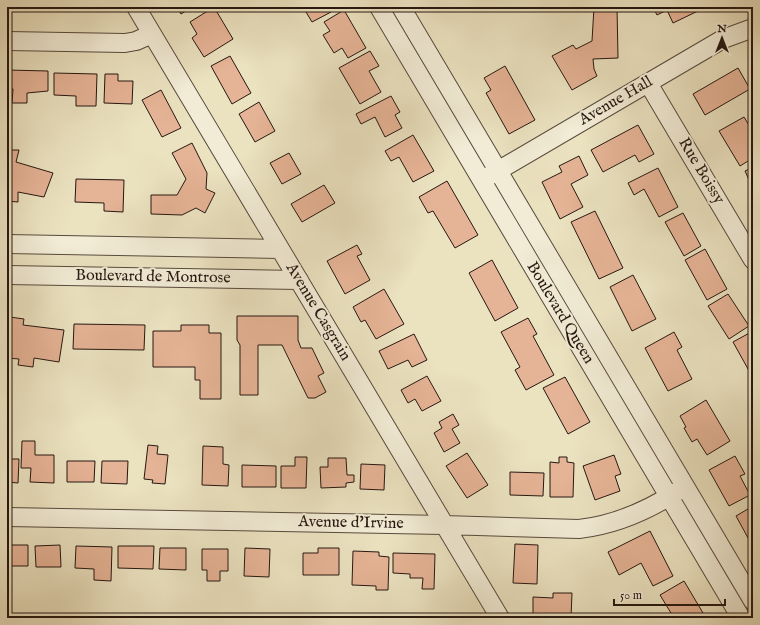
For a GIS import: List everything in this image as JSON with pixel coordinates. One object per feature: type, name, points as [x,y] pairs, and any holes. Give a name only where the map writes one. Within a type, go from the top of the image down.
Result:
[{"type":"street","name":"Avenue Casgrain","points":[[136,7],[500,618]]},
{"type":"street","name":"Boulevard Queen","points":[[379,7],[741,618]]},
{"type":"street","name":"Boulevard Queen","points":[[401,7],[499,170],[753,601]]},
{"type":"street","name":"Avenue Hall","points":[[481,180],[723,39],[753,28]]},
{"type":"street","points":[[7,40],[125,43],[136,41],[152,34]]},
{"type":"street","name":"Rue Boissy","points":[[648,83],[753,260]]},
{"type":"street","name":"Boulevard de Montrose","points":[[7,244],[280,249]]},
{"type":"street","points":[[58,276],[59,245]]},
{"type":"street","name":"Boulevard de Montrose","points":[[7,275],[299,280]]},
{"type":"street","name":"Avenue d'Irvine","points":[[7,518],[444,525],[578,529],[600,526],[625,519],[669,497],[685,486]]},
{"type":"building","points":[[55,7],[91,7],[91,8]]},
{"type":"building","points":[[177,7],[192,7],[181,14]]},
{"type":"building","points":[[214,7],[233,39],[204,57],[192,38],[197,34],[190,22]]},
{"type":"building","points":[[303,7],[329,7],[331,12],[312,22]]},
{"type":"building","points":[[594,7],[617,7],[618,58],[593,59],[594,69],[597,76],[572,90],[552,56],[573,45],[576,49],[592,41]]},
{"type":"building","points":[[653,7],[698,7],[700,10],[673,23],[667,10],[657,15]]},
{"type":"building","points":[[344,10],[366,48],[348,58],[342,48],[334,53],[323,35],[330,31],[324,22]]},
{"type":"building","points":[[370,51],[379,66],[369,71],[381,92],[360,104],[339,68]]},
{"type":"building","points":[[230,56],[251,93],[232,104],[211,66]]},
{"type":"building","points":[[505,66],[535,120],[509,134],[486,93],[491,90],[484,78]]},
{"type":"building","points":[[738,68],[750,89],[705,115],[693,94]]},
{"type":"building","points":[[7,70],[48,71],[48,91],[27,93],[27,103],[12,103],[13,89],[7,89]]},
{"type":"building","points":[[54,73],[97,74],[96,106],[76,106],[76,96],[54,95]]},
{"type":"building","points":[[105,74],[118,74],[118,81],[133,81],[132,104],[104,103]]},
{"type":"building","points":[[161,90],[181,128],[162,137],[142,100]]},
{"type":"building","points":[[391,96],[400,112],[395,115],[402,128],[385,137],[375,117],[361,124],[356,114]]},
{"type":"building","points":[[259,102],[275,131],[255,142],[239,114]]},
{"type":"building","points":[[744,117],[753,132],[753,158],[740,166],[719,131]]},
{"type":"building","points":[[638,125],[654,154],[639,162],[635,155],[603,172],[591,150]]},
{"type":"building","points":[[413,135],[434,171],[413,182],[399,157],[391,161],[385,151]]},
{"type":"building","points":[[192,143],[207,173],[206,189],[215,193],[205,213],[196,208],[182,215],[151,214],[151,195],[177,195],[186,179],[172,153]]},
{"type":"building","points":[[7,150],[19,150],[16,162],[53,173],[44,197],[18,192],[18,202],[7,201]]},
{"type":"building","points":[[289,153],[301,174],[282,184],[270,163]]},
{"type":"building","points":[[579,156],[588,175],[571,184],[583,207],[560,219],[542,182],[562,172],[559,166]]},
{"type":"building","points":[[753,167],[753,189],[745,171]]},
{"type":"building","points":[[658,168],[678,207],[659,217],[644,189],[634,195],[628,183]]},
{"type":"building","points":[[76,179],[124,180],[123,212],[104,211],[104,203],[75,202]]},
{"type":"building","points":[[447,181],[478,235],[455,248],[433,211],[428,213],[419,197]]},
{"type":"building","points":[[324,185],[335,203],[302,222],[291,204]]},
{"type":"building","points":[[595,211],[623,268],[599,279],[571,222]]},
{"type":"building","points":[[683,213],[701,246],[684,256],[665,222]]},
{"type":"building","points":[[357,245],[362,254],[357,256],[370,280],[345,294],[327,261]]},
{"type":"building","points":[[705,249],[727,289],[707,300],[685,260]]},
{"type":"building","points":[[492,260],[518,308],[495,321],[469,273]]},
{"type":"building","points":[[633,275],[656,319],[632,331],[610,287]]},
{"type":"building","points":[[384,289],[404,324],[376,339],[365,320],[361,322],[353,307]]},
{"type":"building","points":[[728,294],[749,326],[729,339],[708,306]]},
{"type":"building","points":[[237,316],[298,316],[298,340],[301,348],[312,348],[324,373],[318,376],[326,392],[315,398],[308,398],[282,345],[258,345],[258,395],[240,395],[240,345],[237,340]]},
{"type":"building","points":[[10,317],[24,319],[23,325],[64,330],[59,362],[34,358],[33,367],[18,365],[19,359],[7,358],[7,337]]},
{"type":"building","points":[[528,318],[537,334],[533,336],[554,375],[526,390],[515,370],[520,367],[501,332]]},
{"type":"building","points":[[74,324],[145,325],[144,350],[73,349]]},
{"type":"building","points":[[181,325],[209,325],[209,333],[221,333],[221,399],[200,399],[200,380],[195,380],[195,367],[153,367],[153,331],[181,331]]},
{"type":"building","points":[[753,331],[753,378],[733,342]]},
{"type":"building","points":[[674,332],[682,347],[677,350],[692,379],[668,391],[645,348]]},
{"type":"building","points":[[414,334],[427,360],[412,367],[408,360],[388,369],[379,351]]},
{"type":"building","points":[[427,376],[441,401],[422,411],[415,399],[408,403],[401,390]]},
{"type":"building","points":[[565,377],[590,422],[568,434],[543,388]]},
{"type":"building","points":[[706,400],[730,441],[707,455],[697,439],[692,442],[684,428],[686,427],[680,416]]},
{"type":"building","points":[[453,414],[459,425],[452,429],[460,443],[444,452],[434,433],[442,428],[439,422]]},
{"type":"building","points":[[22,441],[35,441],[35,455],[54,455],[54,483],[30,482],[31,468],[21,468]]},
{"type":"building","points":[[148,445],[158,446],[157,454],[168,455],[165,484],[152,483],[153,480],[144,479]]},
{"type":"building","points":[[203,446],[223,447],[223,464],[229,465],[228,486],[202,485]]},
{"type":"building","points":[[467,453],[488,485],[467,498],[446,466]]},
{"type":"building","points":[[614,455],[621,474],[615,476],[620,491],[595,500],[583,466]]},
{"type":"building","points":[[735,456],[745,474],[740,476],[750,495],[729,506],[709,470]]},
{"type":"building","points":[[295,457],[307,457],[306,488],[281,488],[281,466],[295,466]]},
{"type":"building","points":[[559,457],[567,457],[567,462],[574,463],[573,497],[550,497],[550,462],[559,463]]},
{"type":"building","points":[[328,458],[346,458],[347,475],[354,475],[354,482],[346,483],[346,487],[321,488],[320,467],[328,467]]},
{"type":"building","points":[[7,459],[19,459],[18,483],[7,482]]},
{"type":"building","points":[[67,461],[95,461],[94,482],[67,482]]},
{"type":"building","points":[[102,461],[128,461],[127,484],[101,483]]},
{"type":"building","points":[[361,464],[385,465],[384,490],[360,489]]},
{"type":"building","points":[[242,465],[276,466],[276,487],[242,487]]},
{"type":"building","points":[[510,472],[544,473],[543,496],[510,495]]},
{"type":"building","points":[[753,506],[753,547],[736,516]]},
{"type":"building","points":[[650,531],[673,576],[653,586],[641,563],[619,575],[608,552]]},
{"type":"building","points":[[515,544],[538,545],[537,584],[513,583]]},
{"type":"building","points":[[7,545],[28,545],[28,566],[7,566]]},
{"type":"building","points":[[60,545],[61,567],[36,567],[35,546]]},
{"type":"building","points":[[76,546],[112,547],[111,581],[94,580],[94,569],[75,568]]},
{"type":"building","points":[[118,546],[154,546],[153,569],[118,568]]},
{"type":"building","points":[[160,548],[186,548],[186,570],[159,569]]},
{"type":"building","points":[[245,548],[270,549],[269,577],[244,576]]},
{"type":"building","points":[[318,548],[339,548],[339,575],[303,575],[303,553],[318,553]]},
{"type":"building","points":[[202,549],[228,549],[228,571],[220,571],[220,581],[207,581],[207,570],[202,570]]},
{"type":"building","points":[[353,551],[379,552],[379,556],[389,557],[388,590],[376,590],[376,586],[352,585]]},
{"type":"building","points":[[393,553],[435,554],[434,589],[422,589],[423,578],[410,578],[410,574],[393,573]]},
{"type":"building","points":[[684,581],[706,618],[674,618],[660,595]]},
{"type":"building","points":[[553,593],[572,593],[571,618],[533,618],[533,597],[553,598]]}]
